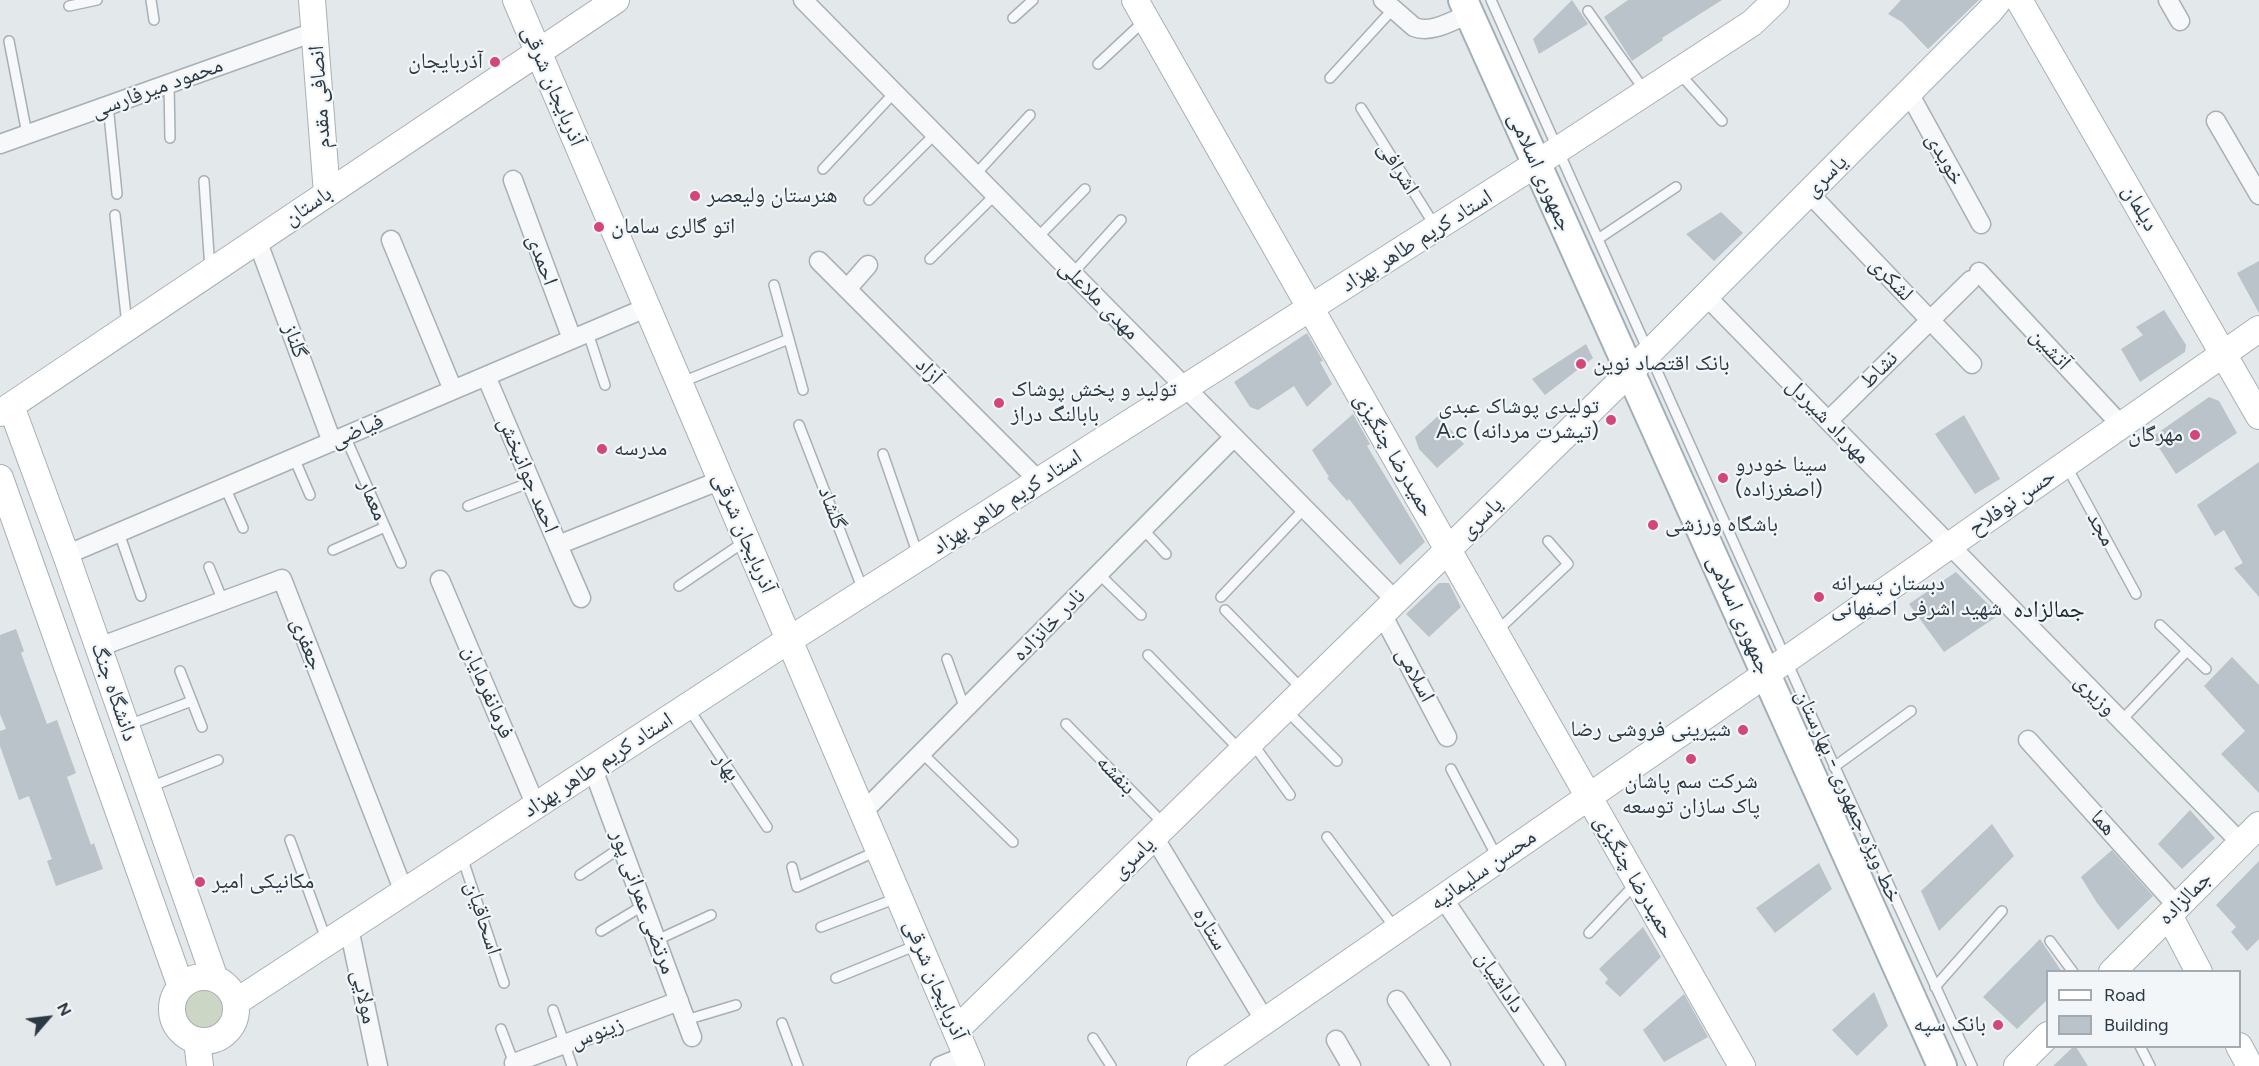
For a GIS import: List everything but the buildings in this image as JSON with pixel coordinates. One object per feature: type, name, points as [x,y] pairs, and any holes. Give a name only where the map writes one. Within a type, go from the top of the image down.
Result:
[{"type":"main road","name":"جمهوری اسلامی","points":[[1474,5],[1547,158],[1776,667],[1942,1066]]},
{"type":"street","name":"انصافی مقدم","points":[[312,0],[327,194]]},
{"type":"street","name":"آذربایجان شرقی","points":[[517,0],[969,1061]]},
{"type":"street","name":"باستان","points":[[5,409],[616,0]]},
{"type":"street","name":"مهدی ملاعلی","points":[[803,0],[1305,508],[1389,608]]},
{"type":"street","name":"یاسری","points":[[956,1030],[1640,363],[1991,10],[1998,0]]},
{"type":"street","name":"دیلمان","points":[[2019,0],[2259,416]]},
{"type":"street","points":[[2168,0],[2180,21]]},
{"type":"street","name":"استاد کریم طاهر بهزاد","points":[[236,1002],[789,640],[1547,158],[1752,24],[1773,1]]},
{"type":"street","points":[[1388,5],[1414,27],[1420,30],[1430,30],[1474,5]]},
{"type":"street","name":"حمیدرضا چنگیزی","points":[[1140,10],[1742,1066]]},
{"type":"street","name":"محمود میرفارسی","points":[[0,144],[314,32]]},
{"type":"street","name":"خویدی","points":[[1909,93],[1981,224]]},
{"type":"street","points":[[2216,121],[2259,195]]},
{"type":"street","name":"احمدی","points":[[513,180],[580,336]]},
{"type":"street","name":"لشکری","points":[[1809,193],[1972,364]]},
{"type":"street","name":"گلناز","points":[[258,240],[338,439]]},
{"type":"street","points":[[391,240],[453,390]]},
{"type":"street","name":"آزاد","points":[[819,261],[1039,481]]},
{"type":"street","points":[[847,289],[868,265]]},
{"type":"street","name":"آتشین","points":[[1930,320],[1975,276],[2121,425]]},
{"type":"street","name":"مهرداد شیردل","points":[[1706,296],[1950,546]]},
{"type":"street","name":"فیاضی","points":[[66,555],[648,307]]},
{"type":"street","name":"نشاط","points":[[1828,421],[1930,320]]},
{"type":"street","name":"حسن نوفلاح","points":[[1776,667],[2259,329]]},
{"type":"street","name":"احمد جوانبخش","points":[[486,376],[558,545],[721,480]]},
{"type":"street","name":"دانشگاه جنگ","points":[[5,409],[66,555],[215,979]]},
{"type":"street","name":"نادر خانزاده","points":[[863,812],[1234,437]]},
{"type":"street","name":"دانشگاه جنگ","points":[[0,478],[181,987]]},
{"type":"street","points":[[558,545],[581,598]]},
{"type":"street","name":"وزیری","points":[[1950,546],[2241,843]]},
{"type":"street","name":"جعفری","points":[[99,647],[282,579],[404,891]]},
{"type":"street","name":"فرمانفرمایان","points":[[440,580],[536,806]]},
{"type":"street","name":"اسلامی","points":[[1389,608],[1447,736]]},
{"type":"street","name":"محسن سلیمانیه","points":[[1200,1066],[1776,667]]},
{"type":"street","name":"هما","points":[[2028,740],[2173,910]]},
{"type":"street","name":"مرتضی عمرانی پور","points":[[593,769],[689,1028]]},
{"type":"street","name":"جمالزاده","points":[[2114,970],[2259,825]]},
{"type":"street","name":"ستاره","points":[[1160,832],[1265,1021]]},
{"type":"street","name":"داداشیان","points":[[1443,898],[1556,1066]]},
{"type":"street","points":[[2173,910],[2198,970]]},
{"type":"street","name":"مولایی","points":[[349,928],[378,1066]]},
{"type":"street","points":[[197,978],[215,979],[231,992],[236,1002],[236,1012],[234,1022],[220,1037],[204,1040],[180,1030],[172,1013],[176,995],[181,987],[197,978]]},
{"type":"street","points":[[1397,1000],[1441,1066]]},
{"type":"street","name":"زینوس","points":[[514,1065],[679,1001]]},
{"type":"street","points":[[2017,1066],[2046,1037]]},
{"type":"street","points":[[200,1066],[204,1040]]},
{"type":"street","points":[[204,1040],[215,1066]]},
{"type":"street","points":[[1336,1040],[1351,1066]]},
{"type":"street","points":[[2240,1048],[2250,1066]]},
{"type":"street","points":[[940,1066],[969,1061]]},
{"type":"lane","points":[[69,6],[97,0]]},
{"type":"lane","points":[[151,0],[154,20]]},
{"type":"lane","points":[[1013,18],[1033,0]]},
{"type":"lane","points":[[1330,78],[1388,5]]},
{"type":"lane","points":[[1098,64],[1140,10]]},
{"type":"lane","points":[[1588,11],[1646,93]]},
{"type":"lane","points":[[9,41],[27,134]]},
{"type":"lane","points":[[1678,72],[1722,121]]},
{"type":"lane","points":[[169,83],[170,138]]},
{"type":"lane","points":[[823,169],[894,93]]},
{"type":"lane","points":[[108,105],[117,194]]},
{"type":"lane","name":"اشرافی","points":[[1361,108],[1436,228]]},
{"type":"lane","points":[[975,175],[1030,115]]},
{"type":"lane","points":[[869,200],[935,134]]},
{"type":"lane","points":[[1547,158],[1598,239],[1640,363]]},
{"type":"lane","points":[[204,181],[210,272]]},
{"type":"lane","points":[[1598,239],[1677,187]]},
{"type":"lane","points":[[1037,238],[1085,189]]},
{"type":"lane","points":[[930,259],[995,195]]},
{"type":"lane","points":[[115,215],[128,327]]},
{"type":"lane","points":[[1072,273],[1121,220]]},
{"type":"lane","points":[[774,285],[803,390]]},
{"type":"lane","points":[[580,336],[605,385]]},
{"type":"lane","points":[[680,383],[789,339]]},
{"type":"lane","name":"گلشاد","points":[[799,424],[864,592]]},
{"type":"lane","name":"معمار","points":[[338,439],[385,527],[401,563]]},
{"type":"lane","points":[[883,454],[919,558]]},
{"type":"lane","points":[[294,458],[310,495]]},
{"type":"lane","name":"مجد","points":[[2066,465],[2136,594]]},
{"type":"lane","points":[[468,506],[531,482]]},
{"type":"lane","points":[[225,487],[243,528]]},
{"type":"lane","points":[[1221,597],[1305,508]]},
{"type":"lane","points":[[333,549],[385,527]]},
{"type":"lane","points":[[1143,529],[1166,554]]},
{"type":"lane","points":[[119,532],[141,596]]},
{"type":"lane","points":[[679,586],[747,540]]},
{"type":"lane","points":[[1495,633],[1568,564],[1548,541]]},
{"type":"lane","points":[[209,567],[223,602]]},
{"type":"lane","points":[[1099,574],[1141,615]]},
{"type":"lane","points":[[1226,610],[1304,691]]},
{"type":"lane","points":[[2160,625],[2206,669]]},
{"type":"lane","points":[[2121,721],[2187,651]]},
{"type":"lane","points":[[1148,655],[1247,747],[1290,795]]},
{"type":"lane","points":[[947,659],[965,709]]},
{"type":"lane","name":"خط ویژه جمهوری - بهارستان","points":[[1776,667],[1834,766],[1972,1066]]},
{"type":"lane","points":[[180,671],[202,727]]},
{"type":"lane","points":[[126,726],[192,701]]},
{"type":"lane","name":"بهار","points":[[687,707],[767,827]]},
{"type":"lane","points":[[1285,709],[1337,761]]},
{"type":"lane","points":[[1834,766],[1911,711]]},
{"type":"lane","name":"بنفشه","points":[[1066,724],[1160,832]]},
{"type":"lane","points":[[922,753],[1013,842]]},
{"type":"lane","points":[[148,788],[218,760]]},
{"type":"lane","points":[[1451,769],[1498,859]]},
{"type":"lane","points":[[1327,837],[1396,930]]},
{"type":"lane","points":[[290,840],[327,942]]},
{"type":"lane","points":[[580,875],[623,846]]},
{"type":"lane","points":[[792,867],[797,887],[879,850]]},
{"type":"lane","name":"اسحاقیان","points":[[462,854],[504,983]]},
{"type":"lane","points":[[1589,933],[1637,882]]},
{"type":"lane","points":[[821,927],[899,897]]},
{"type":"lane","points":[[602,931],[644,905]]},
{"type":"lane","points":[[1935,987],[2002,911]]},
{"type":"lane","points":[[657,940],[711,915]]},
{"type":"lane","points":[[2050,941],[2072,970]]},
{"type":"lane","points":[[836,978],[920,944]]},
{"type":"lane","points":[[689,1028],[736,1005]]},
{"type":"lane","points":[[553,1010],[572,1066]]},
{"type":"lane","points":[[782,1023],[798,1066]]},
{"type":"lane","points":[[501,1029],[514,1065]]},
{"type":"lane","points":[[1093,1038],[1111,1066]]},
{"type":"lane","points":[[2141,1048],[2150,1066]]},
{"type":"green space","points":[[205,989],[213,990],[219,995],[224,1001],[224,1017],[219,1023],[213,1028],[205,1029],[197,1028],[191,1023],[186,1017],[185,1009],[186,1001],[191,995],[197,990]]},
{"type":"place","name":"آذربایجان","points":[[495,62]]},
{"type":"place","name":"هنرستان ولیعصر","points":[[695,196]]},
{"type":"place","name":"اتو گالری سامان","points":[[599,227]]},
{"type":"place","name":"بانک اقتصاد نوین","points":[[1581,364]]},
{"type":"place","name":"تولید و پخش پوشاک بابالنگ دراز","points":[[999,403]]},
{"type":"place","name":"تولیدی پوشاک عبدی A.c (تیشرت مردانه)","points":[[1611,420]]},
{"type":"place","name":"مهرگان","points":[[2195,435]]},
{"type":"place","name":"مدرسه","points":[[602,449]]},
{"type":"place","name":"سینا خودرو (اصغرزاده)","points":[[1723,478]]},
{"type":"place","name":"باشگاه ورزشی","points":[[1653,525]]},
{"type":"place","name":"دبستان پسرانه شهید اشرفی اصفهانی","points":[[1819,597]]},
{"type":"place","name":"شیرینی فروشی رضا","points":[[1743,730]]},
{"type":"place","name":"شرکت سم پاشان پاک سازان توسعه","points":[[1691,759]]},
{"type":"place","name":"مکانیکی امیر","points":[[200,882]]},
{"type":"place","name":"بانک سپه","points":[[1998,1025]]},
{"type":"district","name":"جمالزاده","points":[[2049,610]]}]
